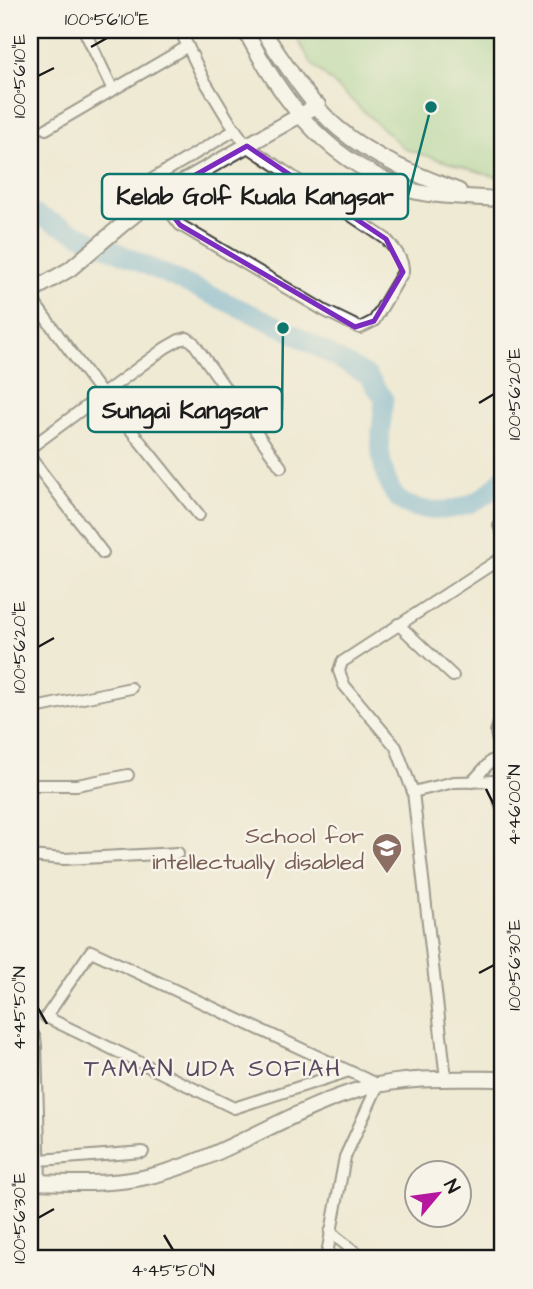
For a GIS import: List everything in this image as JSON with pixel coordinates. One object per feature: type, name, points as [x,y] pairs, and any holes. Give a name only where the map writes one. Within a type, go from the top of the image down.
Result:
[{"type":"street","points":[[84,30],[113,90]]},
{"type":"street","points":[[159,197],[180,225],[355,327],[370,325],[403,272],[403,263],[386,239],[247,146],[203,78],[180,30]]},
{"type":"street","points":[[245,30],[283,95],[300,115],[323,141],[368,173],[417,192],[503,200]]},
{"type":"street","points":[[262,30],[337,128],[379,156],[427,179],[473,196]]},
{"type":"street","points":[[46,129],[188,46]]},
{"type":"street","points":[[199,515],[102,394],[30,294],[70,269],[159,197],[318,105]]},
{"type":"street","points":[[107,206],[235,130]]},
{"type":"street","points":[[30,449],[165,348],[187,338],[193,342],[281,467]]},
{"type":"street","points":[[30,457],[103,553]]},
{"type":"street","points":[[446,1079],[413,792],[396,747],[344,685],[339,671],[342,662],[503,557]]},
{"type":"street","points":[[398,624],[453,676]]},
{"type":"street","points":[[30,709],[131,688]]},
{"type":"street","points":[[472,782],[491,761],[502,757],[496,732],[503,711]]},
{"type":"street","points":[[30,785],[77,785],[128,775]]},
{"type":"street","points":[[413,792],[454,782],[497,781],[503,810]]},
{"type":"street","points":[[30,856],[64,859],[178,853]]},
{"type":"street","points":[[349,1071],[234,1108],[46,1017],[91,951],[349,1071],[378,1085]]},
{"type":"street","points":[[30,1029],[36,1038],[40,1160],[35,1182],[120,1181],[162,1172],[220,1151],[310,1107],[378,1085],[446,1079],[503,1079]]},
{"type":"street","points":[[326,1259],[345,1157],[378,1085]]},
{"type":"street","points":[[40,1160],[143,1152]]},
{"type":"street","points":[[330,1232],[363,1259]]},
{"type":"highlighted area","points":[[247,146],[386,239],[403,272],[374,321],[355,327],[180,225],[158,196]]},
{"type":"green space","points":[[292,30],[503,30],[503,169],[496,177],[405,149],[312,64]]},
{"type":"waterway","points":[[30,212],[283,328],[368,376],[384,399],[380,445],[386,477],[391,489],[405,504],[426,510],[460,507],[484,496],[503,477]]},
{"type":"place","name":"Kelab Golf Kuala Kangsar","points":[[431,107]]},
{"type":"place","name":"Sungai Kangsar","points":[[283,328]]},
{"type":"place","name":"School for intellectually disabled","points":[[387,875]]},
{"type":"district","name":"TAMAN UDA SOFIAH","points":[[213,1068]]}]
